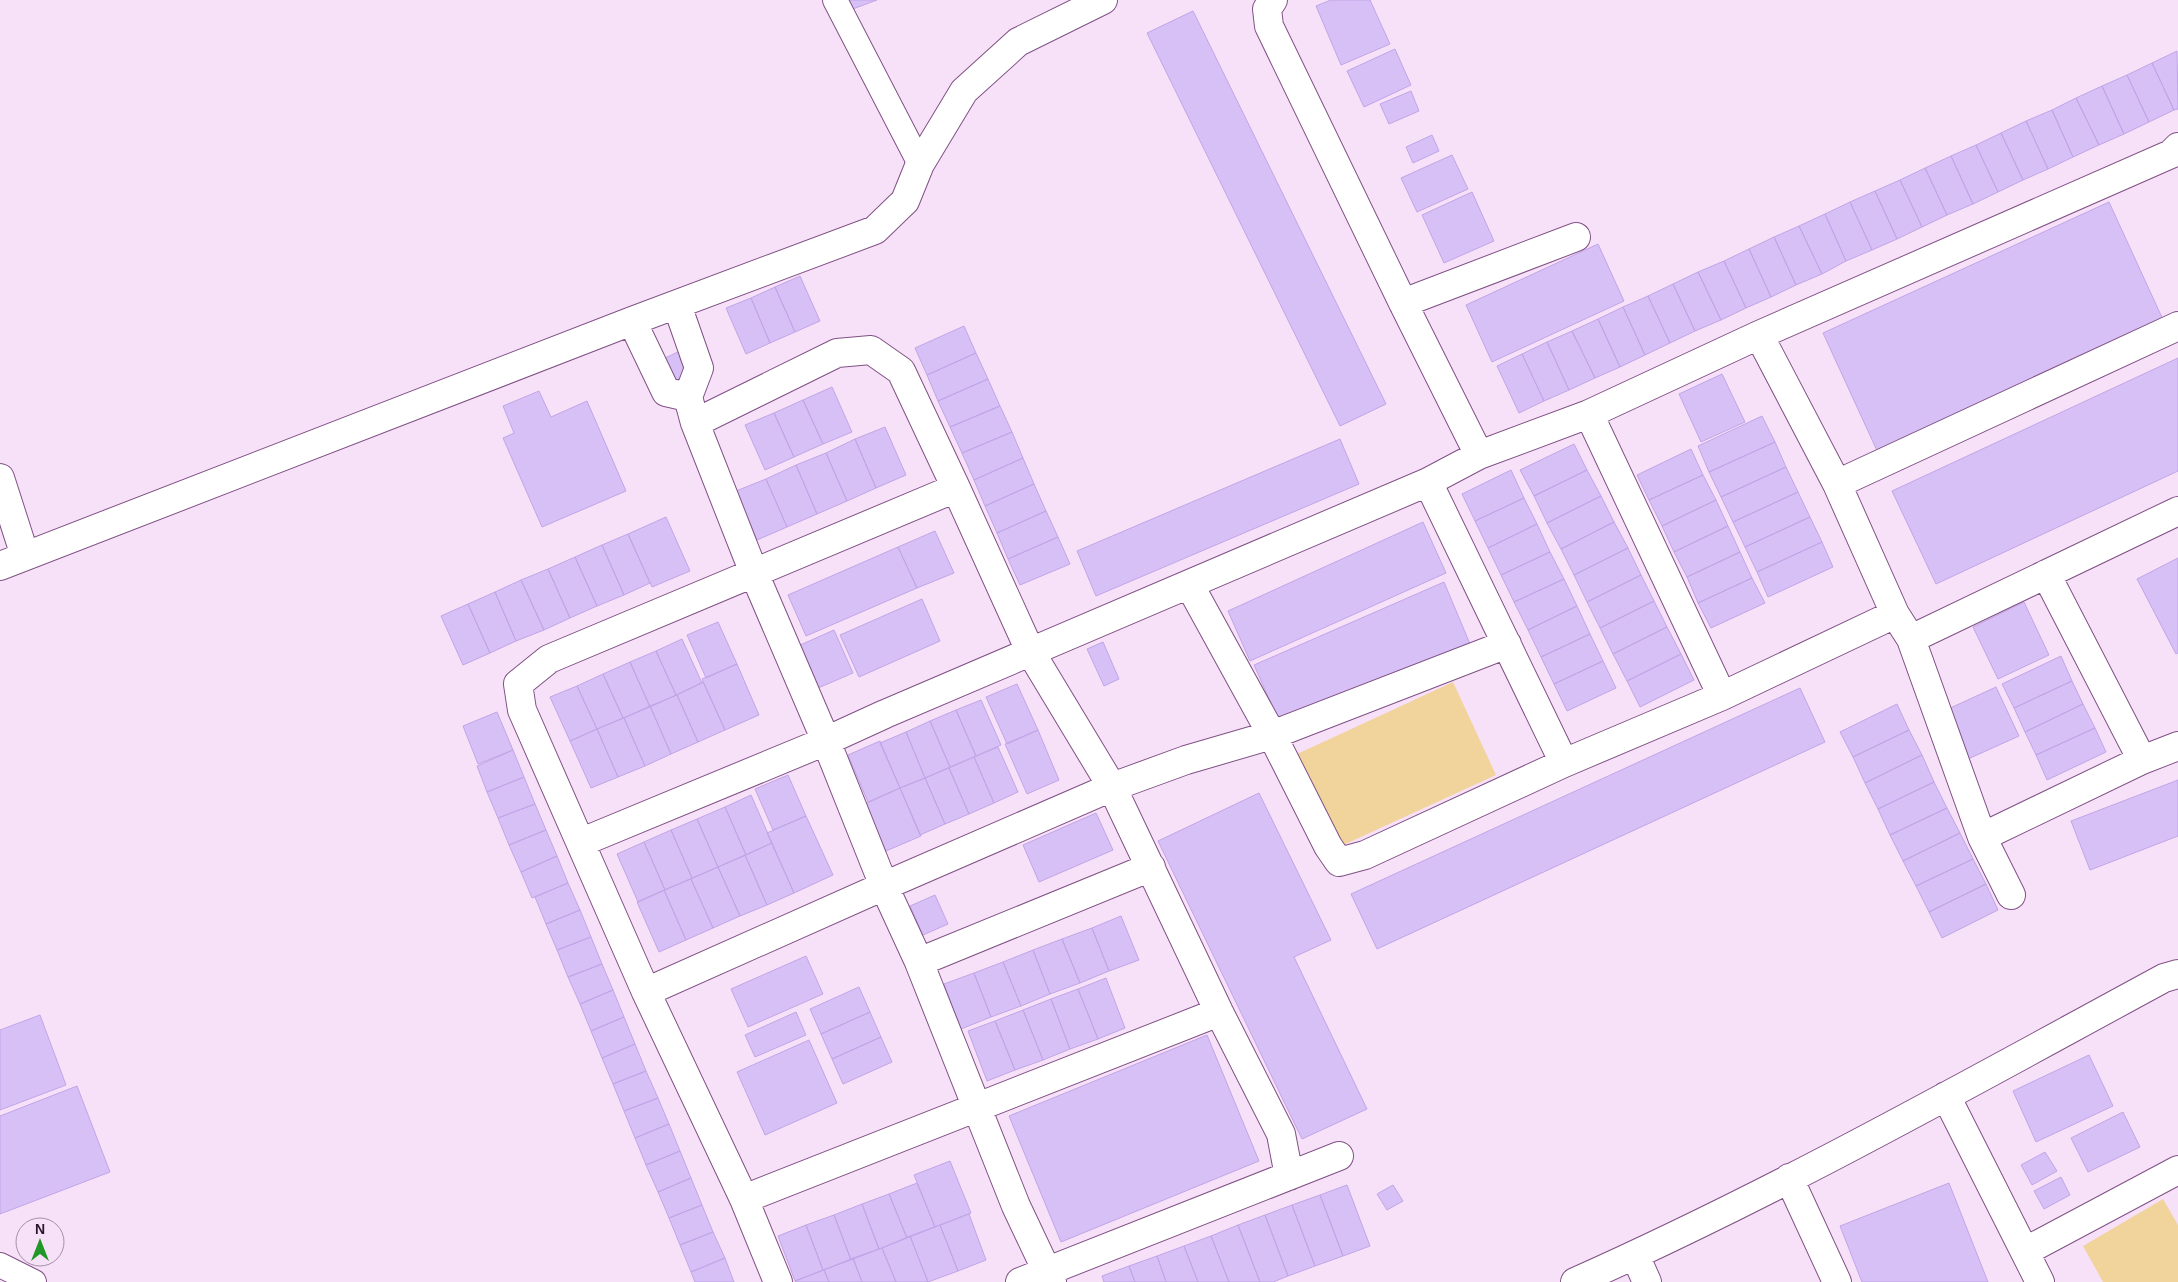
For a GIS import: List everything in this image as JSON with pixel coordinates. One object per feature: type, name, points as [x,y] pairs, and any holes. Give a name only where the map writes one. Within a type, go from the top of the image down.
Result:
[{"type":"street","points":[[0,566],[632,321],[875,230],[905,200],[920,164],[964,91],[1018,42],[1103,0]]},
{"type":"street","points":[[1273,0],[1267,9],[1269,26],[1403,303],[1480,455]]},
{"type":"street","points":[[582,842],[826,741],[1030,651],[1428,482],[1480,455],[1589,414],[1759,334],[2176,157]]},
{"type":"street","points":[[1403,303],[1576,237]]},
{"type":"street","points":[[677,305],[698,368],[692,410],[754,573],[826,741],[884,886],[919,962],[1016,1206],[1050,1277]]},
{"type":"street","points":[[632,321],[666,392],[692,410]]},
{"type":"street","points":[[1836,484],[2178,326]]},
{"type":"street","points":[[1759,334],[1836,484],[1895,614],[1911,639],[1982,837],[2011,895]]},
{"type":"street","points":[[692,410],[837,353],[871,350],[901,371],[1030,651],[1112,787],[1218,1012],[1280,1134],[1289,1176]]},
{"type":"street","points":[[1589,414],[1722,696]]},
{"type":"street","points":[[0,478],[25,556]]},
{"type":"street","points":[[1428,482],[1564,763]]},
{"type":"street","points":[[778,1282],[744,1199],[646,992],[582,842],[522,710],[518,684],[548,659],[956,488]]},
{"type":"street","points":[[1911,639],[2178,511]]},
{"type":"street","points":[[2046,574],[2142,760]]},
{"type":"street","points":[[1189,584],[1272,734],[1328,846],[1339,862],[1365,854],[1564,763],[1722,696],[1895,614]]},
{"type":"street","points":[[646,992],[1112,787],[1186,760],[1272,734],[1507,644]]},
{"type":"street","points":[[1982,837],[2142,760],[2178,746]]},
{"type":"street","points":[[919,962],[1151,867]]},
{"type":"street","points":[[1575,1282],[1635,1255],[1789,1178],[1946,1096],[2164,978],[2178,974]]},
{"type":"street","points":[[744,1199],[1218,1012]]},
{"type":"street","points":[[1946,1096],[2040,1282]]},
{"type":"street","points":[[1020,1282],[1050,1277],[1339,1156]]},
{"type":"street","points":[[2026,1251],[2178,1170]]},
{"type":"street","points":[[1789,1178],[1837,1282]]},
{"type":"street","points":[[1635,1255],[1647,1282]]},
{"type":"lane","points":[[836,0],[920,164]]},
{"type":"lane","points":[[0,1265],[34,1282]]},
{"type":"shaded area","points":[[1453,682],[1496,775],[1339,847],[1295,755]]},
{"type":"shaded area","points":[[2163,1199],[2178,1225],[2178,1282],[2103,1282],[2083,1246]]},
{"type":"building","points":[[838,0],[877,0],[842,13]]},
{"type":"building","points":[[1331,0],[1370,0],[1390,44],[1341,65],[1316,6]]},
{"type":"building","points":[[1193,11],[1386,404],[1340,426],[1147,33]]},
{"type":"building","points":[[1395,49],[1411,85],[1364,107],[1347,71]]},
{"type":"building","points":[[2177,51],[2178,109],[2174,110],[2152,63]]},
{"type":"building","points":[[2152,63],[2174,110],[2149,122],[2127,75]]},
{"type":"building","points":[[2127,75],[2149,122],[2124,134],[2102,86]]},
{"type":"building","points":[[2102,86],[2124,134],[2099,145],[2076,98]]},
{"type":"building","points":[[1411,91],[1419,111],[1389,124],[1380,104]]},
{"type":"building","points":[[2076,98],[2099,145],[2073,157],[2052,110]]},
{"type":"building","points":[[2052,110],[2073,157],[2048,169],[2026,121]]},
{"type":"building","points":[[2026,121],[2048,169],[2023,180],[2001,133]]},
{"type":"building","points":[[2001,133],[2023,180],[1998,192],[1976,145]]},
{"type":"building","points":[[1432,135],[1439,151],[1413,163],[1406,147]]},
{"type":"building","points":[[1976,145],[1998,192],[1973,204],[1951,156]]},
{"type":"building","points":[[1452,155],[1468,189],[1417,212],[1401,178]]},
{"type":"building","points":[[1951,156],[1973,204],[1947,215],[1925,168]]},
{"type":"building","points":[[1925,168],[1947,215],[1922,227],[1900,180]]},
{"type":"building","points":[[1900,180],[1922,227],[1897,239],[1875,191]]},
{"type":"building","points":[[1875,191],[1897,239],[1872,250],[1850,202]]},
{"type":"building","points":[[1472,192],[1494,241],[1444,263],[1422,215]]},
{"type":"building","points":[[1850,202],[1872,250],[1846,261],[1825,214]]},
{"type":"building","points":[[2109,202],[2165,324],[1879,455],[1823,333]]},
{"type":"building","points":[[1825,214],[1846,261],[1822,274],[1799,226]]},
{"type":"building","points":[[1799,226],[1822,274],[1796,285],[1774,237]]},
{"type":"building","points":[[1774,237],[1796,285],[1771,297],[1749,249]]},
{"type":"building","points":[[1598,244],[1624,301],[1492,362],[1466,305]]},
{"type":"building","points":[[1749,249],[1771,297],[1746,308],[1724,261]]},
{"type":"building","points":[[1724,261],[1746,308],[1721,320],[1698,272]]},
{"type":"building","points":[[1698,272],[1721,320],[1695,331],[1673,284]]},
{"type":"building","points":[[800,276],[820,321],[795,332],[775,287]]},
{"type":"building","points":[[1673,284],[1695,331],[1670,343],[1648,296]]},
{"type":"building","points":[[775,287],[795,332],[770,343],[751,298]]},
{"type":"building","points":[[1648,296],[1670,343],[1645,355],[1623,307]]},
{"type":"building","points":[[751,298],[770,343],[746,354],[726,308]]},
{"type":"building","points":[[1623,307],[1645,355],[1620,367],[1598,319]]},
{"type":"building","points":[[1598,319],[1620,367],[1595,378],[1572,331]]},
{"type":"building","points":[[964,326],[976,353],[927,375],[915,348]]},
{"type":"building","points":[[1572,331],[1595,378],[1569,390],[1547,342]]},
{"type":"building","points":[[1547,342],[1569,390],[1544,401],[1522,354]]},
{"type":"building","points":[[682,350],[693,373],[672,383],[661,360]]},
{"type":"building","points":[[976,353],[988,379],[938,401],[927,375]]},
{"type":"building","points":[[1522,354],[1544,401],[1519,413],[1497,366]]},
{"type":"building","points":[[2178,358],[2178,471],[1936,584],[1892,491]]},
{"type":"building","points":[[1722,374],[1745,422],[1701,442],[1679,394]]},
{"type":"building","points":[[988,379],[1000,406],[950,427],[938,401]]},
{"type":"building","points":[[832,387],[852,432],[823,444],[803,400]]},
{"type":"building","points":[[539,391],[551,417],[587,401],[626,491],[542,527],[503,438],[514,433],[503,406]]},
{"type":"building","points":[[803,400],[823,444],[794,457],[774,413]]},
{"type":"building","points":[[1000,406],[1012,432],[962,453],[950,427]]},
{"type":"building","points":[[774,413],[794,457],[765,470],[745,425]]},
{"type":"building","points":[[1762,416],[1775,442],[1709,472],[1698,446]]},
{"type":"building","points":[[885,427],[906,475],[876,488],[855,439]]},
{"type":"building","points":[[1012,432],[1023,458],[974,480],[962,453]]},
{"type":"building","points":[[855,439],[876,488],[847,501],[826,453]]},
{"type":"building","points":[[1340,439],[1359,484],[1096,596],[1077,551]]},
{"type":"building","points":[[1775,442],[1786,467],[1721,497],[1709,472]]},
{"type":"building","points":[[1574,444],[1587,470],[1534,496],[1520,470]]},
{"type":"building","points":[[1691,449],[1703,475],[1649,500],[1637,475]]},
{"type":"building","points":[[826,453],[847,501],[817,514],[796,465]]},
{"type":"building","points":[[1023,458],[1034,484],[985,506],[974,480]]},
{"type":"building","points":[[796,465],[817,514],[787,527],[766,479]]},
{"type":"building","points":[[1786,467],[1798,492],[1733,522],[1721,497]]},
{"type":"building","points":[[1511,470],[1524,498],[1475,521],[1462,494]]},
{"type":"building","points":[[1587,470],[1601,496],[1547,523],[1534,496]]},
{"type":"building","points":[[1703,475],[1716,500],[1662,526],[1649,500]]},
{"type":"building","points":[[766,479],[787,527],[757,540],[736,491]]},
{"type":"building","points":[[1034,484],[1046,511],[997,533],[985,506]]},
{"type":"building","points":[[1798,492],[1810,517],[1745,547],[1733,522]]},
{"type":"building","points":[[1601,496],[1614,522],[1561,549],[1547,523]]},
{"type":"building","points":[[1524,498],[1537,524],[1488,548],[1475,521]]},
{"type":"building","points":[[1716,500],[1728,526],[1674,552],[1662,526]]},
{"type":"building","points":[[1046,511],[1058,537],[1008,559],[997,533]]},
{"type":"building","points":[[666,517],[690,571],[652,587],[628,534]]},
{"type":"building","points":[[1810,517],[1822,542],[1757,572],[1745,547]]},
{"type":"building","points":[[1423,522],[1446,573],[1250,661],[1228,611]]},
{"type":"building","points":[[1614,522],[1628,548],[1574,575],[1561,549]]},
{"type":"building","points":[[1537,524],[1550,552],[1501,575],[1488,548]]},
{"type":"building","points":[[1728,526],[1740,552],[1687,577],[1674,552]]},
{"type":"building","points":[[935,531],[954,573],[917,588],[898,547]]},
{"type":"building","points":[[628,534],[650,583],[624,595],[602,545]]},
{"type":"building","points":[[1058,537],[1070,564],[1020,585],[1008,559]]},
{"type":"building","points":[[1822,542],[1833,567],[1768,597],[1757,572]]},
{"type":"building","points":[[602,545],[624,595],[597,606],[575,557]]},
{"type":"building","points":[[898,547],[917,588],[806,636],[788,595]]},
{"type":"building","points":[[1628,548],[1641,575],[1587,602],[1574,575]]},
{"type":"building","points":[[1550,552],[1564,579],[1514,602],[1501,575]]},
{"type":"building","points":[[1740,552],[1752,578],[1698,603],[1687,577]]},
{"type":"building","points":[[575,557],[597,606],[570,618],[548,569]]},
{"type":"building","points":[[2178,558],[2178,653],[2176,654],[2137,579]]},
{"type":"building","points":[[548,569],[570,618],[544,630],[521,580]]},
{"type":"building","points":[[1641,575],[1654,601],[1600,628],[1587,602]]},
{"type":"building","points":[[1752,578],[1765,603],[1711,628],[1698,603]]},
{"type":"building","points":[[1564,579],[1577,606],[1528,630],[1514,602]]},
{"type":"building","points":[[521,580],[544,630],[516,641],[495,592]]},
{"type":"building","points":[[1444,582],[1470,644],[1281,726],[1254,665]]},
{"type":"building","points":[[495,592],[516,641],[490,653],[468,604]]},
{"type":"building","points":[[922,599],[940,641],[859,677],[840,635]]},
{"type":"building","points":[[1654,601],[1667,627],[1613,654],[1600,628]]},
{"type":"building","points":[[2024,602],[2049,655],[1998,679],[1973,627]]},
{"type":"building","points":[[468,604],[490,653],[463,665],[441,616]]},
{"type":"building","points":[[1577,606],[1590,634],[1541,657],[1528,630]]},
{"type":"building","points":[[718,622],[737,664],[706,678],[687,635]]},
{"type":"building","points":[[1667,627],[1681,654],[1627,681],[1613,654]]},
{"type":"building","points":[[834,630],[853,673],[818,688],[798,646]]},
{"type":"building","points":[[1590,634],[1603,661],[1554,684],[1541,657]]},
{"type":"building","points":[[682,639],[702,683],[676,695],[656,651]]},
{"type":"building","points":[[1103,642],[1119,679],[1104,686],[1087,649]]},
{"type":"building","points":[[656,651],[676,695],[650,707],[630,662]]},
{"type":"building","points":[[1681,654],[1694,680],[1640,707],[1627,681]]},
{"type":"building","points":[[2061,656],[2072,681],[2014,708],[2002,684]]},
{"type":"building","points":[[1603,661],[1616,688],[1567,711],[1554,684]]},
{"type":"building","points":[[630,662],[650,707],[623,718],[603,674]]},
{"type":"building","points":[[737,664],[759,715],[725,730],[702,679]]},
{"type":"building","points":[[603,674],[623,718],[597,729],[577,686]]},
{"type":"building","points":[[2072,681],[2083,704],[2025,732],[2014,708]]},
{"type":"building","points":[[703,682],[725,730],[698,742],[677,695]]},
{"type":"building","points":[[1017,684],[1038,730],[1007,744],[986,697]]},
{"type":"building","points":[[577,686],[597,729],[570,741],[550,697]]},
{"type":"building","points":[[1996,687],[2019,736],[1968,759],[1946,710]]},
{"type":"building","points":[[1800,688],[1825,742],[1377,949],[1351,894]]},
{"type":"building","points":[[677,695],[698,742],[671,754],[650,706]]},
{"type":"building","points":[[981,700],[1001,745],[976,756],[956,710]]},
{"type":"building","points":[[1897,704],[1909,730],[1853,757],[1840,732]]},
{"type":"building","points":[[2083,704],[2095,728],[2036,755],[2025,732]]},
{"type":"building","points":[[650,706],[671,754],[645,766],[624,718]]},
{"type":"building","points":[[956,710],[976,756],[950,767],[930,721]]},
{"type":"building","points":[[497,712],[513,750],[478,764],[463,726]]},
{"type":"building","points":[[624,718],[645,766],[618,777],[597,729]]},
{"type":"building","points":[[930,721],[950,767],[925,778],[906,732]]},
{"type":"building","points":[[2095,728],[2106,752],[2047,780],[2036,755]]},
{"type":"building","points":[[597,729],[618,777],[591,788],[570,741]]},
{"type":"building","points":[[1038,730],[1059,780],[1027,794],[1005,744]]},
{"type":"building","points":[[1909,730],[1922,755],[1865,783],[1853,757]]},
{"type":"building","points":[[906,732],[925,778],[900,788],[880,743]]},
{"type":"building","points":[[880,741],[900,788],[868,802],[848,755]]},
{"type":"building","points":[[998,747],[1018,792],[994,803],[974,757]]},
{"type":"building","points":[[513,750],[524,777],[487,792],[477,766]]},
{"type":"building","points":[[1922,755],[1934,782],[1878,809],[1865,783]]},
{"type":"building","points":[[974,757],[994,803],[969,814],[949,768]]},
{"type":"building","points":[[949,768],[969,814],[945,824],[925,778]]},
{"type":"building","points":[[788,775],[806,816],[773,830],[755,789]]},
{"type":"building","points":[[524,777],[535,804],[498,818],[487,792]]},
{"type":"building","points":[[925,778],[945,824],[920,835],[900,788]]},
{"type":"building","points":[[2178,780],[2178,836],[2090,870],[2071,821]]},
{"type":"building","points":[[1934,782],[1947,808],[1890,835],[1878,809]]},
{"type":"building","points":[[900,788],[921,836],[886,851],[865,804]]},
{"type":"building","points":[[1259,793],[1331,940],[1294,957],[1367,1109],[1302,1139],[1158,841]]},
{"type":"building","points":[[751,795],[772,843],[746,855],[725,807]]},
{"type":"building","points":[[535,804],[546,830],[509,845],[498,818]]},
{"type":"building","points":[[725,807],[746,855],[718,867],[697,819]]},
{"type":"building","points":[[1947,808],[1960,833],[1903,861],[1890,835]]},
{"type":"building","points":[[1096,813],[1113,850],[1039,882],[1023,845]]},
{"type":"building","points":[[806,816],[833,875],[794,893],[767,833]]},
{"type":"building","points":[[697,819],[718,867],[692,878],[671,830]]},
{"type":"building","points":[[546,830],[557,856],[521,872],[509,845]]},
{"type":"building","points":[[671,830],[692,878],[665,890],[644,842]]},
{"type":"building","points":[[1960,833],[1973,859],[1916,886],[1903,861]]},
{"type":"building","points":[[644,842],[665,890],[638,902],[617,854]]},
{"type":"building","points":[[772,843],[794,893],[767,905],[745,855]]},
{"type":"building","points":[[745,855],[767,905],[740,916],[718,867]]},
{"type":"building","points":[[557,856],[568,883],[532,898],[521,872]]},
{"type":"building","points":[[1973,859],[1986,884],[1929,912],[1916,886]]},
{"type":"building","points":[[718,867],[740,916],[713,928],[691,879]]},
{"type":"building","points":[[691,879],[713,928],[686,940],[664,890]]},
{"type":"building","points":[[568,883],[580,910],[546,924],[535,897]]},
{"type":"building","points":[[1986,884],[1998,910],[1942,938],[1929,912]]},
{"type":"building","points":[[664,890],[686,940],[659,952],[637,902]]},
{"type":"building","points":[[935,895],[948,924],[923,935],[910,906]]},
{"type":"building","points":[[580,910],[591,937],[557,950],[546,924]]},
{"type":"building","points":[[1121,916],[1139,960],[1109,971],[1092,928]]},
{"type":"building","points":[[1092,928],[1109,971],[1080,983],[1062,939]]},
{"type":"building","points":[[591,937],[602,964],[568,977],[557,950]]},
{"type":"building","points":[[1062,939],[1080,983],[1050,994],[1033,950]]},
{"type":"building","points":[[1033,950],[1050,994],[1021,1006],[1003,962]]},
{"type":"building","points":[[806,956],[823,994],[748,1027],[731,989]]},
{"type":"building","points":[[1003,962],[1021,1006],[991,1017],[974,973]]},
{"type":"building","points":[[602,964],[613,990],[580,1004],[568,977]]},
{"type":"building","points":[[974,973],[991,1017],[961,1029],[944,984]]},
{"type":"building","points":[[1106,978],[1125,1028],[1098,1039],[1078,989]]},
{"type":"building","points":[[859,987],[870,1012],[821,1034],[810,1009]]},
{"type":"building","points":[[1078,989],[1098,1039],[1070,1049],[1051,999]]},
{"type":"building","points":[[613,990],[624,1017],[591,1031],[580,1004]]},
{"type":"building","points":[[1051,999],[1070,1049],[1043,1060],[1023,1010]]},
{"type":"building","points":[[1023,1010],[1043,1060],[1015,1070],[995,1021]]},
{"type":"building","points":[[796,1012],[806,1035],[755,1057],[745,1035]]},
{"type":"building","points":[[870,1012],[881,1037],[832,1059],[821,1034]]},
{"type":"building","points":[[40,1015],[66,1085],[0,1110],[0,1030]]},
{"type":"building","points":[[624,1017],[635,1044],[602,1058],[591,1031]]},
{"type":"building","points":[[995,1021],[1015,1070],[987,1081],[968,1031]]},
{"type":"building","points":[[1207,1035],[1259,1161],[1061,1242],[1009,1116]]},
{"type":"building","points":[[881,1037],[892,1062],[843,1084],[832,1059]]},
{"type":"building","points":[[809,1040],[837,1103],[765,1135],[737,1072]]},
{"type":"building","points":[[635,1044],[646,1071],[613,1084],[602,1058]]},
{"type":"building","points":[[2089,1055],[2113,1106],[2036,1142],[2013,1091]]},
{"type":"building","points":[[646,1071],[658,1098],[624,1111],[613,1084]]},
{"type":"building","points":[[77,1086],[110,1172],[0,1214],[0,1116]]},
{"type":"building","points":[[658,1098],[669,1124],[635,1138],[624,1111]]},
{"type":"building","points":[[2123,1112],[2140,1147],[2088,1172],[2071,1138]]},
{"type":"building","points":[[669,1124],[680,1151],[646,1165],[635,1138]]},
{"type":"building","points":[[680,1151],[691,1178],[658,1192],[646,1165]]},
{"type":"building","points":[[2045,1152],[2057,1171],[2032,1185],[2021,1165]]},
{"type":"building","points":[[950,1161],[971,1213],[935,1227],[914,1175]]},
{"type":"building","points":[[2061,1177],[2070,1195],[2044,1209],[2034,1191]]},
{"type":"building","points":[[691,1178],[702,1205],[669,1218],[658,1192]]},
{"type":"building","points":[[917,1183],[935,1227],[907,1238],[889,1194]]},
{"type":"building","points":[[1949,1183],[1988,1282],[1862,1282],[1840,1226]]},
{"type":"building","points":[[1347,1185],[1370,1246],[1343,1256],[1320,1195]]},
{"type":"building","points":[[1393,1185],[1403,1201],[1387,1210],[1377,1194]]},
{"type":"building","points":[[889,1194],[907,1238],[879,1249],[862,1204]]},
{"type":"building","points":[[1320,1195],[1343,1256],[1315,1266],[1292,1205]]},
{"type":"building","points":[[862,1204],[879,1249],[851,1260],[834,1215]]},
{"type":"building","points":[[702,1205],[713,1232],[680,1245],[669,1218]]},
{"type":"building","points":[[1292,1205],[1315,1266],[1288,1276],[1265,1215]]},
{"type":"building","points":[[969,1214],[986,1260],[958,1271],[940,1225]]},
{"type":"building","points":[[834,1215],[851,1260],[823,1270],[806,1225]]},
{"type":"building","points":[[1265,1215],[1288,1276],[1273,1282],[1260,1282],[1238,1225]]},
{"type":"building","points":[[806,1225],[823,1270],[795,1281],[778,1236]]},
{"type":"building","points":[[940,1225],[958,1271],[928,1282],[910,1236]]},
{"type":"building","points":[[1238,1225],[1260,1282],[1229,1282],[1211,1236]]},
{"type":"building","points":[[713,1232],[725,1258],[691,1272],[680,1245]]},
{"type":"building","points":[[910,1236],[928,1282],[896,1282],[882,1248]]},
{"type":"building","points":[[1211,1236],[1229,1282],[1198,1282],[1184,1246]]},
{"type":"building","points":[[1184,1246],[1198,1282],[1166,1282],[1157,1256]]},
{"type":"building","points":[[882,1248],[896,1282],[862,1282],[853,1258]]},
{"type":"building","points":[[1157,1256],[1166,1282],[1135,1282],[1129,1266]]},
{"type":"building","points":[[725,1258],[734,1282],[695,1282],[691,1272]]},
{"type":"building","points":[[853,1258],[862,1282],[829,1282],[824,1270]]},
{"type":"building","points":[[1129,1266],[1135,1282],[1104,1282],[1102,1276]]},
{"type":"building","points":[[824,1270],[829,1282],[795,1281]]}]
